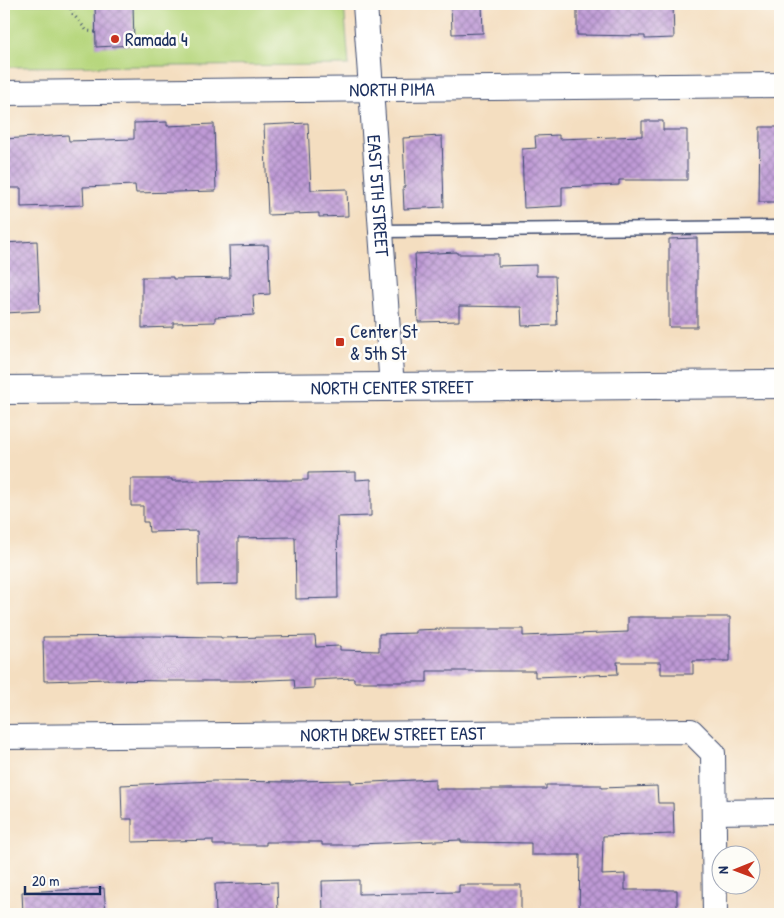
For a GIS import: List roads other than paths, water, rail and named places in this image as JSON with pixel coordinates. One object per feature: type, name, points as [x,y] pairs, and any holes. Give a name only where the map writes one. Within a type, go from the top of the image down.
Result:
[{"type":"street","name":"EAST 5TH STREET","points":[[365,4],[392,388]]},
{"type":"street","name":"NORTH PIMA","points":[[4,93],[780,85]]},
{"type":"street","name":"NORTH CENTER STREET","points":[[4,390],[780,384]]},
{"type":"street","name":"NORTH DREW STREET EAST","points":[[4,737],[691,731],[713,753],[715,914]]},
{"type":"street","points":[[714,812],[780,811]]},
{"type":"lane","points":[[381,232],[780,227]]},
{"type":"place","name":"Ramada 4","points":[[115,39]]},
{"type":"place","name":"Center St & 5th St","points":[[340,342]]}]
